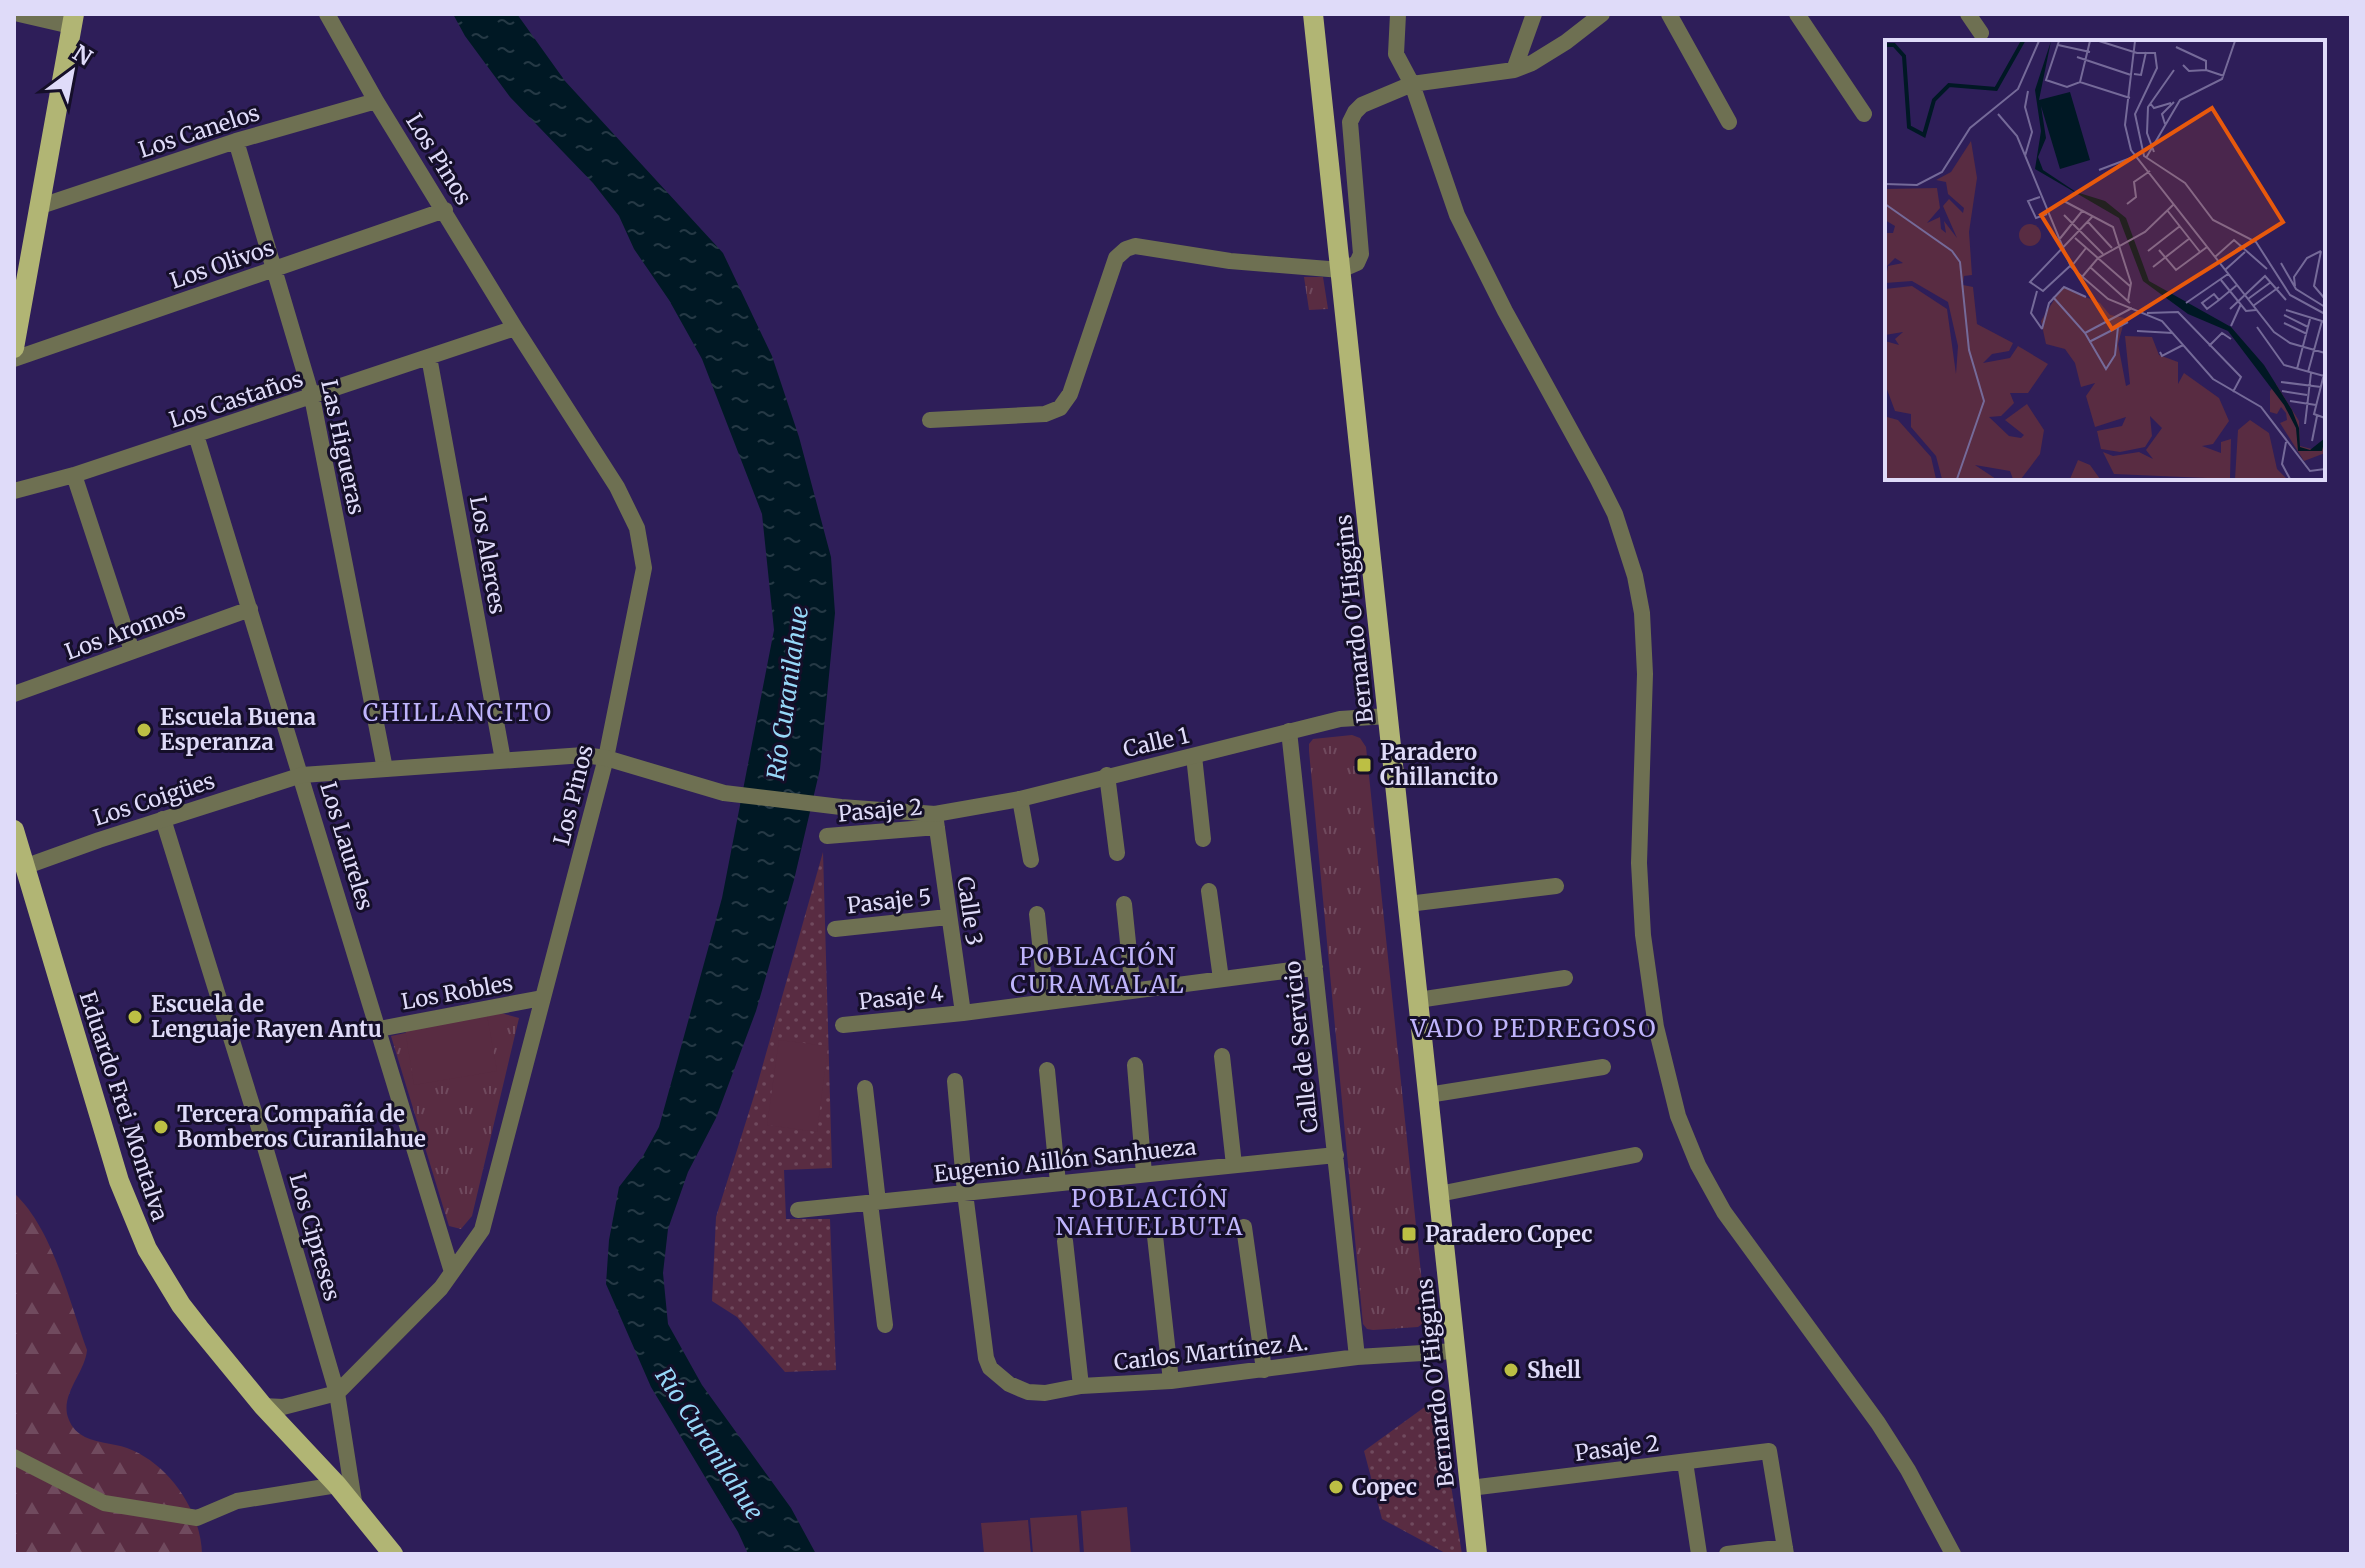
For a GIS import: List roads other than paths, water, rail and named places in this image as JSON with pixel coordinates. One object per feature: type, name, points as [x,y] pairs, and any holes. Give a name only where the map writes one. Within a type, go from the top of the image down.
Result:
[{"type":"main road","name":"Bernardo O'Higgins","points":[[1313,14],[1477,1554]]},
{"type":"main road","points":[[14,348],[72,20]]},
{"type":"main road","name":"Eduardo Frei Montalva","points":[[14,830],[119,1181],[136,1226],[181,1305],[263,1406],[337,1485],[393,1554]]},
{"type":"street","points":[[19,14],[72,20]]},
{"type":"street","name":"Los Pinos","points":[[327,14],[376,101],[515,328],[617,487],[637,528],[644,568],[606,758],[482,1230],[441,1288],[337,1393]]},
{"type":"street","points":[[1398,14],[1396,54],[1412,84],[1457,215],[1505,311],[1615,514],[1635,576],[1642,613],[1645,674],[1639,863],[1643,935],[1659,1041],[1678,1116],[1698,1165],[1724,1212],[1878,1423],[1908,1470],[1953,1554]]},
{"type":"street","points":[[1514,70],[1534,14]]},
{"type":"street","points":[[930,420],[1045,414],[1060,408],[1070,394],[1116,258],[1126,249],[1135,246],[1230,261],[1341,270],[1357,263],[1361,254],[1351,118],[1362,105],[1412,84],[1514,70],[1548,54],[1602,14]]},
{"type":"street","points":[[1669,14],[1729,122]]},
{"type":"street","points":[[1797,14],[1864,114]]},
{"type":"street","points":[[1968,14],[1981,33]]},
{"type":"street","name":"Los Canelos","points":[[38,207],[236,141],[376,101]]},
{"type":"street","name":"Las Higueras","points":[[236,141],[312,397],[385,769]]},
{"type":"street","name":"Los Olivos","points":[[14,359],[445,210]]},
{"type":"street","name":"Los Castaños","points":[[14,491],[74,475],[515,328]]},
{"type":"street","name":"Los Alerces","points":[[429,357],[503,760]]},
{"type":"street","name":"Los Laureles","points":[[196,435],[452,1272]]},
{"type":"street","points":[[74,475],[132,651]]},
{"type":"street","name":"Los Aromos","points":[[14,694],[250,609]]},
{"type":"street","name":"Calle 1","points":[[936,821],[1107,775],[1340,719],[1388,716]]},
{"type":"street","name":"Calle de Servicio","points":[[1289,731],[1357,1357]]},
{"type":"street","name":"Los Coigües","points":[[24,867],[302,775],[584,755],[606,758],[724,793],[936,821]]},
{"type":"street","points":[[1194,756],[1203,839]]},
{"type":"street","points":[[1107,775],[1117,853]]},
{"type":"street","points":[[1020,799],[1031,860]]},
{"type":"street","name":"Los Cipreses","points":[[163,819],[265,1147],[337,1393]]},
{"type":"street","name":"Pasaje 2","points":[[827,836],[936,821]]},
{"type":"street","name":"Calle 3","points":[[936,821],[963,1013]]},
{"type":"street","points":[[1408,904],[1556,886]]},
{"type":"street","points":[[1209,891],[1221,979]]},
{"type":"street","points":[[1124,904],[1133,991]]},
{"type":"street","points":[[1037,914],[1046,1002]]},
{"type":"street","name":"Pasaje 5","points":[[835,929],[948,917]]},
{"type":"street","name":"Pasaje 4","points":[[843,1025],[963,1013],[1315,967]]},
{"type":"street","points":[[1418,1000],[1565,978]]},
{"type":"street","name":"Los Robles","points":[[379,1029],[542,998]]},
{"type":"street","points":[[1222,1056],[1234,1165]]},
{"type":"street","points":[[1135,1065],[1144,1174]]},
{"type":"street","points":[[1428,1095],[1603,1067]]},
{"type":"street","points":[[1047,1070],[1058,1183]]},
{"type":"street","points":[[955,1081],[965,1193]]},
{"type":"street","points":[[865,1088],[885,1325]]},
{"type":"street","name":"Eugenio Aillón Sanhueza","points":[[798,1210],[1336,1155]]},
{"type":"street","points":[[1439,1194],[1635,1155]]},
{"type":"street","name":"Carlos Martínez A.","points":[[965,1193],[986,1358],[990,1368],[1002,1379],[1028,1392],[1171,1381],[1357,1357],[1455,1351]]},
{"type":"street","points":[[1244,1227],[1264,1370]]},
{"type":"street","points":[[1155,1236],[1171,1381]]},
{"type":"street","points":[[1065,1241],[1081,1386]]},
{"type":"street","points":[[263,1406],[283,1407],[337,1393],[355,1508]]},
{"type":"street","name":"Pasaje 2","points":[[1470,1488],[1769,1451],[1786,1551]]},
{"type":"street","points":[[14,1457],[104,1503],[197,1518],[237,1501],[337,1485]]},
{"type":"street","points":[[1685,1462],[1699,1554]]},
{"type":"street","points":[[1727,1554],[1786,1551]]},
{"type":"water","name":"Río Curanilahue","points":[[453,14],[517,14],[565,81],[723,253],[772,356],[799,437],[831,557],[835,613],[820,769],[794,880],[756,1011],[716,1118],[688,1172],[668,1229],[663,1273],[668,1324],[702,1385],[791,1508],[816,1554],[748,1554],[738,1532],[651,1387],[606,1284],[609,1240],[619,1187],[643,1156],[659,1127],[722,898],[774,630],[762,514],[702,359],[669,300],[634,249],[619,216],[593,183],[510,97],[465,36]]},
{"type":"place","name":"Escuela Buena Esperanza","points":[[144,730]]},
{"type":"place","name":"Paradero Chillancito","points":[[1364,765]]},
{"type":"place","name":"Escuela de Lenguaje Rayen Antu","points":[[135,1017]]},
{"type":"place","name":"Tercera Compañía de Bomberos Curanilahue","points":[[161,1127]]},
{"type":"place","name":"Paradero Copec","points":[[1409,1234]]},
{"type":"place","name":"Shell","points":[[1511,1370]]},
{"type":"place","name":"Copec","points":[[1336,1487]]},
{"type":"district","name":"CHILLANCITO","points":[[458,713]]},
{"type":"district","name":"POBLACIÓN CURAMALAL","points":[[1098,971]]},
{"type":"district","name":"VADO PEDREGOSO","points":[[1534,1029]]},
{"type":"district","name":"POBLACIÓN NAHUELBUTA","points":[[1150,1213]]}]
